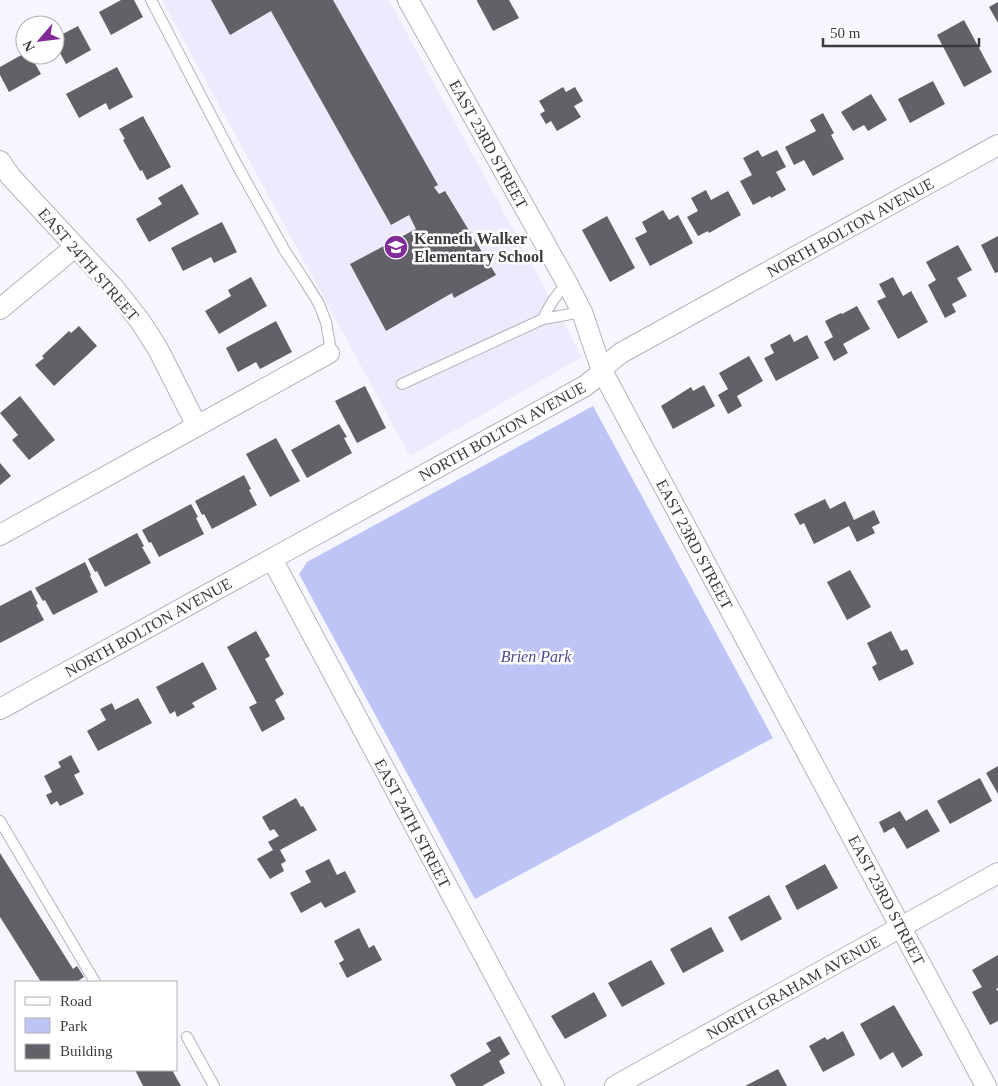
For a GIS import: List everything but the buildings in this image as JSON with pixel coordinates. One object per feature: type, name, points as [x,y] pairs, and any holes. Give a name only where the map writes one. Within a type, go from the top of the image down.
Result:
[{"type":"street","name":"EAST 23RD STREET","points":[[408,0],[567,283],[582,312],[602,371],[986,1086]]},
{"type":"street","name":"NORTH BOLTON AVENUE","points":[[0,709],[591,383],[606,365],[621,353],[998,145]]},
{"type":"street","name":"EAST 24TH STREET","points":[[0,162],[10,176],[114,288],[140,321],[158,349],[197,426]]},
{"type":"street","points":[[0,309],[75,247]]},
{"type":"street","points":[[0,535],[329,353]]},
{"type":"street","name":"EAST 24TH STREET","points":[[272,559],[554,1086]]},
{"type":"street","name":"NORTH GRAHAM AVENUE","points":[[615,1086],[998,873]]},
{"type":"lane","points":[[151,0],[237,165],[285,252],[318,304],[326,322],[330,345],[329,353]]},
{"type":"lane","points":[[543,319],[557,293],[567,283]]},
{"type":"lane","points":[[402,384],[543,319],[582,312]]},
{"type":"lane","points":[[0,821],[94,981]]},
{"type":"lane","points":[[186,1037],[214,1086]]},
{"type":"shaded area","points":[[162,0],[389,0],[582,357],[410,456]]},
{"type":"green space","name":"Brien Park","points":[[593,406],[773,738],[475,899],[299,574],[307,562]]},
{"type":"place","name":"Kenneth Walker Elementary School","points":[[396,247]]}]
